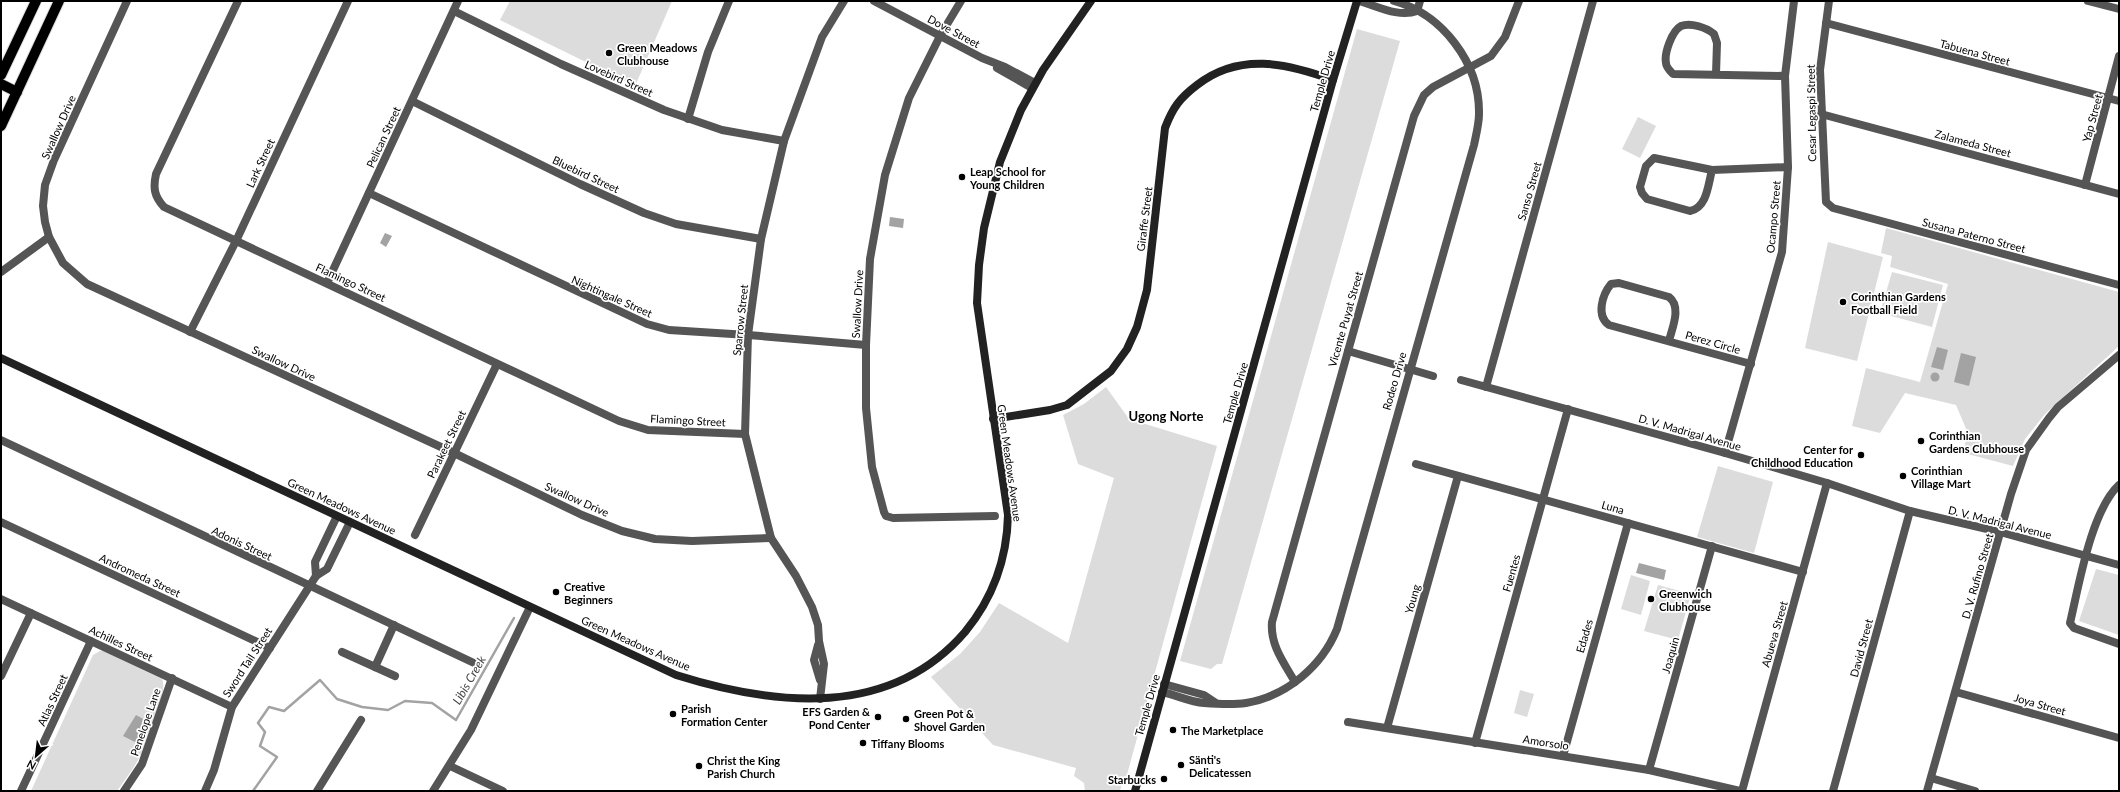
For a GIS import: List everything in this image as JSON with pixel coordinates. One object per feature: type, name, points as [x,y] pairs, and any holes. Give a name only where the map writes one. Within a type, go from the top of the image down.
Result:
[{"type":"main road","points":[[1,75],[36,1]]},
{"type":"main road","points":[[1,126],[59,1]]},
{"type":"main road","points":[[1,84],[17,92]]},
{"type":"street","name":"Swallow Drive","points":[[127,1],[54,160],[45,184],[43,206],[49,237],[63,263],[87,284],[454,453],[582,515],[622,531],[655,539],[692,541],[771,538]]},
{"type":"street","name":"Flamingo Street","points":[[238,1],[156,174],[154,186],[156,198],[164,208],[327,283],[619,422],[648,430],[745,434]]},
{"type":"street","name":"Lark Street","points":[[190,332],[236,241],[348,1]]},
{"type":"street","name":"Pelican Street","points":[[327,283],[458,1]]},
{"type":"street","points":[[688,119],[708,52],[729,1]]},
{"type":"street","name":"Sparrow Street","points":[[820,699],[821,683],[814,660],[819,641],[818,625],[812,607],[796,576],[771,538],[745,434],[748,335],[761,239],[784,141],[822,37],[844,1]]},
{"type":"street","name":"Dove Street","points":[[874,1],[1034,86]]},
{"type":"street","name":"Swallow Drive","points":[[961,1],[940,36],[909,98],[885,175],[870,259],[866,345],[866,408],[872,468],[886,516],[893,518],[995,516]]},
{"type":"street","name":"Green Meadows Avenue","points":[[1,358],[530,607],[676,674],[711,686],[760,696],[820,699],[862,694],[882,689],[911,676],[936,659],[952,645],[976,619],[990,595],[1001,566],[1008,539],[1008,516],[977,303],[979,264],[984,228],[1000,162],[1011,132],[1034,86],[1091,1]]},
{"type":"street","points":[[1358,1],[1400,13],[1409,14],[1417,11],[1420,1]]},
{"type":"street","name":"Temple Drive","points":[[1135,791],[1333,80],[1358,1]]},
{"type":"street","name":"Rodeo Drive","points":[[1163,688],[1217,703],[1245,703],[1259,700],[1295,682],[1307,673],[1325,651],[1337,629],[1477,130],[1479,114],[1478,99],[1469,68],[1456,45],[1443,28],[1408,5],[1394,1]]},
{"type":"street","name":"Vicente Puyat Street","points":[[1295,682],[1273,642],[1271,631],[1272,622],[1419,104],[1424,95],[1433,87],[1492,56],[1499,47],[1518,1]]},
{"type":"street","name":"Sanso Street","points":[[1486,387],[1593,1]]},
{"type":"street","name":"Ocampo Street","points":[[1725,453],[1782,252],[1788,167],[1785,76],[1794,1]]},
{"type":"street","name":"Cesar Legaspi Street","points":[[1826,202],[1820,70],[1829,1]]},
{"type":"street","points":[[2088,1],[2119,9]]},
{"type":"street","name":"Lovebird Street","points":[[454,10],[561,64],[688,119],[722,130],[784,141]]},
{"type":"street","name":"Tabuena Street","points":[[1826,24],[2119,101]]},
{"type":"street","points":[[1716,74],[1716,43],[1714,34],[1694,26],[1681,26],[1676,31],[1666,54],[1666,63],[1669,70],[1676,75],[1716,74],[1785,76]]},
{"type":"street","name":"Yap Street","points":[[2085,184],[2109,99],[2119,56]]},
{"type":"street","name":"Giraffe Street","points":[[993,419],[1050,410],[1067,405],[1111,372],[1130,344],[1137,327],[1147,290],[1165,128],[1179,99],[1211,74],[1229,67],[1255,63],[1284,65],[1333,80]]},
{"type":"street","name":"Bluebird Street","points":[[412,101],[580,184],[644,213],[676,224],[761,239]]},
{"type":"street","name":"Zalameda Street","points":[[1821,114],[2119,194]]},
{"type":"street","points":[[1712,170],[1703,204],[1697,210],[1690,212],[1647,199],[1642,193],[1640,187],[1646,166],[1654,158],[1712,170],[1788,167]]},
{"type":"street","name":"Nightingale Street","points":[[369,192],[647,324],[669,330],[866,345]]},
{"type":"street","name":"Susana Paterno Street","points":[[1826,202],[1833,208],[2119,285]]},
{"type":"street","points":[[1,272],[49,237]]},
{"type":"street","name":"Perez Circle","points":[[1669,341],[1676,310],[1673,300],[1669,297],[1619,283],[1611,284],[1607,290],[1601,312],[1605,322],[1609,326],[1751,364]]},
{"type":"street","points":[[1348,351],[1433,376]]},
{"type":"street","name":"D. V. Rufino Street","points":[[1928,791],[2000,532],[2020,469],[2033,439],[2058,408],[2119,355]]},
{"type":"street","name":"Parakeet Street","points":[[415,535],[497,364]]},
{"type":"street","name":"D. V. Madrigal Avenue","points":[[1462,380],[1725,453],[1827,483],[1910,511],[2000,532],[2119,565]]},
{"type":"street","name":"Fuentes","points":[[1475,743],[1568,410]]},
{"type":"street","name":"Adonis Street","points":[[1,440],[474,663]]},
{"type":"street","name":"Luna","points":[[1416,464],[1543,498],[1803,572]]},
{"type":"street","name":"Young","points":[[1387,728],[1458,476]]},
{"type":"street","name":"Abueva Street","points":[[1741,791],[1827,483]]},
{"type":"street","points":[[2119,485],[2113,492],[2100,516],[2087,556],[2070,623],[2071,626],[2119,644]]},
{"type":"street","name":"David Street","points":[[1833,791],[1910,511]]},
{"type":"street","name":"Sword Tail Street","points":[[316,576],[315,562],[337,516]]},
{"type":"street","name":"Andromeda Street","points":[[1,522],[270,648]]},
{"type":"street","name":"Sword Tail Street","points":[[205,791],[214,770],[232,707],[316,576],[327,569],[350,522]]},
{"type":"street","name":"Edades","points":[[1563,756],[1628,523]]},
{"type":"street","name":"Joaquin","points":[[1649,770],[1712,546]]},
{"type":"street","name":"Achilles Street","points":[[1,599],[232,707]]},
{"type":"street","points":[[433,791],[450,766],[471,730],[530,607]]},
{"type":"street","points":[[1,676],[31,613]]},
{"type":"street","points":[[375,667],[394,625]]},
{"type":"street","name":"Atlas Street","points":[[21,791],[91,641]]},
{"type":"street","points":[[342,652],[395,676]]},
{"type":"street","name":"Penelope Lane","points":[[124,791],[142,764],[172,678]]},
{"type":"street","name":"Joya Street","points":[[1956,692],[2119,738]]},
{"type":"street","points":[[317,791],[361,720]]},
{"type":"street","name":"Amorsolo","points":[[1348,722],[1649,770],[1741,791]]},
{"type":"street","points":[[450,766],[503,791]]},
{"type":"street","points":[[1931,778],[1975,791]]},
{"type":"shaded area","name":"Green Meadows Clubhouse","points":[[510,1],[672,1],[635,86],[500,20]]},
{"type":"shaded area","points":[[1357,29],[1400,41],[1222,664],[1217,664],[1211,669],[1180,661]]},
{"type":"shaded area","points":[[1638,117],[1656,126],[1640,158],[1622,149]]},
{"type":"shaded area","points":[[890,217],[904,219],[903,228],[889,226]]},
{"type":"shaded area","points":[[1886,228],[2119,292],[2119,346],[2045,414],[2025,439],[2013,466],[1964,453],[1967,431],[1956,405],[1905,393],[1880,433],[1852,426],[1866,368],[1920,382],[1948,284],[1890,267],[1892,256],[1881,253]]},
{"type":"shaded area","points":[[385,233],[392,236],[386,247],[380,243]]},
{"type":"shaded area","name":"Corinthian Gardens Football Field","points":[[1828,242],[1883,257],[1857,361],[1805,348]]},
{"type":"shaded area","points":[[1892,272],[1943,285],[1932,327],[1880,313]]},
{"type":"shaded area","points":[[1937,347],[1948,350],[1943,370],[1931,367]]},
{"type":"shaded area","points":[[1961,353],[1976,357],[1969,386],[1954,382]]},
{"type":"shaded area","points":[[1935,372],[1940,377],[1935,382],[1930,377]]},
{"type":"shaded area","points":[[1106,387],[1129,419],[1217,446],[1125,782],[1122,782],[1120,791],[1085,791],[1084,783],[1074,776],[1076,768],[993,745],[931,677],[960,654],[980,632],[999,603],[1068,643],[1114,478],[1078,464],[1063,415],[1084,404]]},
{"type":"shaded area","points":[[1718,466],[1773,482],[1754,553],[1697,537]]},
{"type":"shaded area","points":[[1639,563],[1666,570],[1664,580],[1636,573]]},
{"type":"shaded area","points":[[2096,569],[2119,575],[2119,635],[2079,621]]},
{"type":"shaded area","points":[[1631,575],[1650,581],[1641,615],[1621,609]]},
{"type":"shaded area","points":[[1658,585],[1691,594],[1678,640],[1644,631]]},
{"type":"shaded area","points":[[103,651],[162,679],[162,695],[159,706],[151,732],[138,760],[117,791],[31,791],[93,655]]},
{"type":"shaded area","points":[[1520,690],[1534,694],[1527,717],[1514,713]]},
{"type":"shaded area","points":[[136,715],[147,721],[137,743],[123,736]]},
{"type":"waterway","name":"Libis Creek","points":[[253,791],[277,757],[260,746],[265,732],[258,723],[269,707],[284,711],[320,680],[337,699],[362,707],[388,710],[405,701],[432,703],[456,720],[514,618]]},
{"type":"place","name":"Green Meadows Clubhouse","points":[[609,53]]},
{"type":"place","name":"Leap School for Young Children","points":[[962,177]]},
{"type":"place","name":"Corinthian Gardens Football Field","points":[[1843,302]]},
{"type":"place","name":"Corinthian Gardens Clubhouse","points":[[1921,441]]},
{"type":"place","name":"Center for Childhood Education","points":[[1861,455]]},
{"type":"place","name":"Corinthian Village Mart","points":[[1903,476]]},
{"type":"place","name":"Creative Beginners","points":[[556,592]]},
{"type":"place","name":"Greenwich Clubhouse","points":[[1651,599]]},
{"type":"place","name":"Parish Formation Center","points":[[673,714]]},
{"type":"place","name":"EFS Garden & Pond Center","points":[[878,717]]},
{"type":"place","name":"Green Pot & Shovel Garden","points":[[906,719]]},
{"type":"place","name":"The Marketplace","points":[[1173,730]]},
{"type":"place","name":"Tiffany Blooms","points":[[863,743]]},
{"type":"place","name":"Sänti's Delicatessen","points":[[1181,765]]},
{"type":"place","name":"Christ the King Parish Church","points":[[699,766]]},
{"type":"place","name":"Starbucks","points":[[1164,779]]},
{"type":"district","name":"Ugong Norte","points":[[1166,416]]}]
